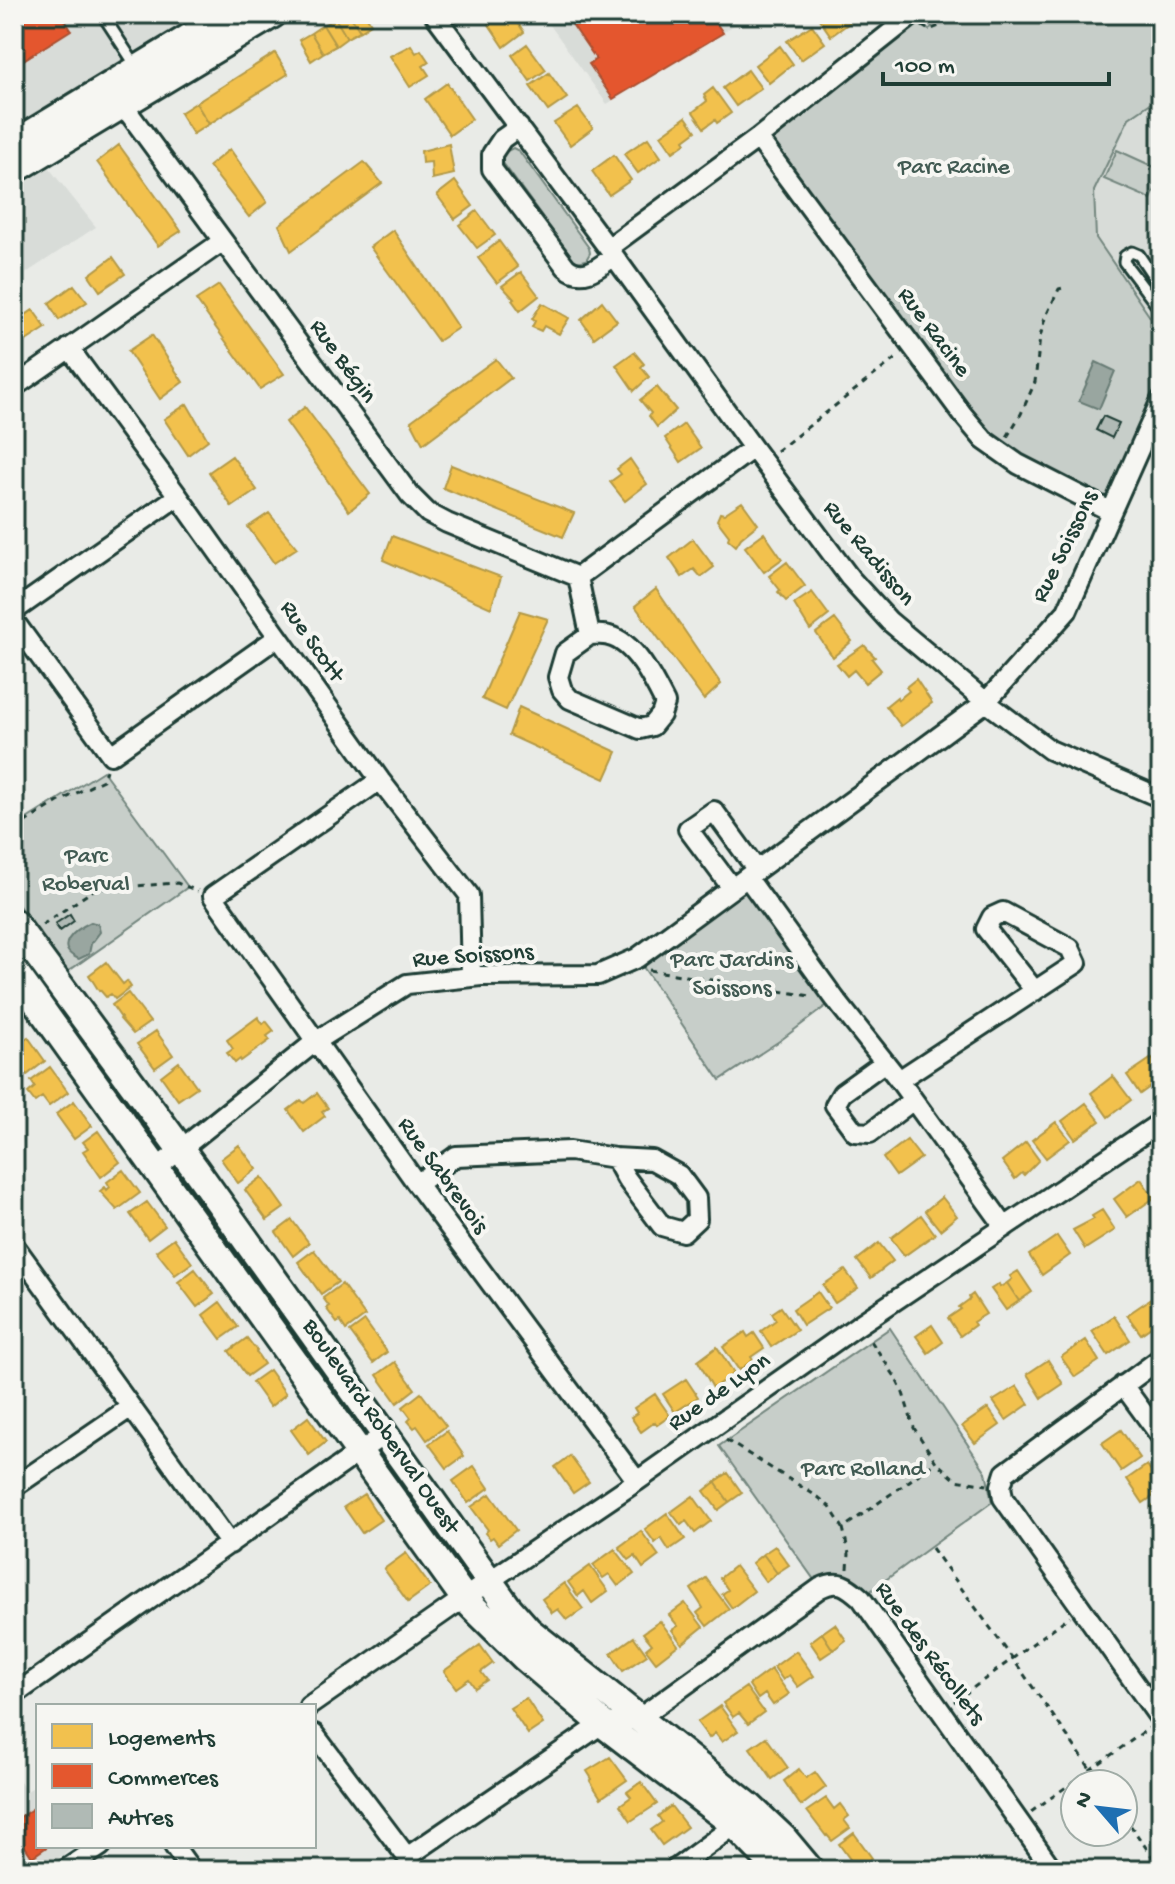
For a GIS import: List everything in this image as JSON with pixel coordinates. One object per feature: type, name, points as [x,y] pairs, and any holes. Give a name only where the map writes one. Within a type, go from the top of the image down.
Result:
[{"type":"street","points":[[14,144],[228,14]]},
{"type":"street","points":[[14,170],[273,14]]},
{"type":"street","name":"Rue Radisson","points":[[434,14],[850,578],[889,621],[986,702],[1050,750],[1161,798]]},
{"type":"street","points":[[519,127],[502,139],[492,154],[492,169],[566,267],[582,275],[598,268],[611,252],[910,16]]},
{"type":"street","name":"Rue Bégin","points":[[123,105],[410,495],[428,513],[447,523],[578,577]]},
{"type":"street","name":"Rue Racine","points":[[758,138],[984,440],[1018,464],[1110,511]]},
{"type":"street","points":[[14,387],[223,241]]},
{"type":"street","name":"Rue Scott","points":[[69,348],[380,780],[469,895],[471,977]]},
{"type":"street","name":"Rue Soissons","points":[[156,1169],[315,1042],[407,984],[471,977],[598,975],[633,960],[986,702],[1067,611],[1161,400]]},
{"type":"street","points":[[590,635],[578,577],[753,448]]},
{"type":"street","points":[[14,611],[178,496]]},
{"type":"street","points":[[14,621],[111,755],[278,637]]},
{"type":"street","points":[[590,635],[608,635],[623,642],[652,675],[665,703],[661,715],[652,726],[640,729],[570,699],[562,690],[558,677],[565,653],[590,635]]},
{"type":"street","points":[[213,896],[380,780]]},
{"type":"street","points":[[746,878],[899,1080],[1005,1227]]},
{"type":"street","name":"Rue Sabrevois","points":[[213,896],[417,1184],[637,1481]]},
{"type":"street","points":[[899,1080],[1035,991],[1077,963],[1070,948],[1003,912],[992,917],[986,929],[1035,991]]},
{"type":"street","name":"Boulevard Roberval Ouest","points":[[23,927],[489,1582],[529,1631],[750,1807],[784,1839],[810,1870]]},
{"type":"street","name":"Boulevard Roberval Ouest","points":[[14,971],[464,1598],[524,1657],[603,1724],[735,1825],[779,1870]]},
{"type":"street","points":[[885,1062],[842,1093],[835,1105],[855,1132],[870,1133],[913,1100]]},
{"type":"street","name":"Rue de Lyon","points":[[312,1704],[857,1326],[1161,1122]]},
{"type":"street","points":[[417,1184],[456,1156],[570,1151],[652,1160],[679,1175],[696,1198],[697,1219],[683,1232],[662,1226],[615,1158]]},
{"type":"street","points":[[14,1245],[22,1272],[131,1407],[230,1544]]},
{"type":"street","points":[[1161,1358],[1005,1473],[1001,1486],[1003,1498],[1161,1720]]},
{"type":"street","points":[[1123,1385],[1161,1437]]},
{"type":"street","points":[[14,1487],[131,1407]]},
{"type":"street","points":[[14,1695],[385,1434]]},
{"type":"street","name":"Rue des Récollets","points":[[603,1724],[638,1719],[820,1588],[832,1582],[849,1587],[861,1598],[1053,1870]]},
{"type":"street","points":[[316,1737],[407,1857],[603,1724]]},
{"type":"street","points":[[674,1870],[735,1825]]},
{"type":"street","points":[[65,1870],[98,1848]]},
{"type":"street","points":[[175,1848],[191,1870]]},
{"type":"lane","points":[[102,14],[138,69]]},
{"type":"lane","points":[[1161,288],[1139,255],[1132,252],[1125,256],[1124,262],[1161,311]]},
{"type":"path","points":[[64,19],[73,14]]},
{"type":"path","points":[[910,16],[929,30],[942,25],[952,14]]},
{"type":"path","points":[[997,449],[1021,414],[1035,382],[1042,327],[1059,289],[1063,288]]},
{"type":"path","points":[[753,448],[776,451],[912,346]]},
{"type":"path","points":[[14,829],[58,802],[103,780],[111,755]]},
{"type":"path","points":[[23,927],[95,887],[177,883],[213,896]]},
{"type":"path","points":[[633,960],[641,969],[835,999]]},
{"type":"path","points":[[871,1341],[894,1375],[914,1428],[936,1462],[956,1480],[989,1485]]},
{"type":"path","points":[[726,1440],[830,1507],[843,1528],[849,1554],[847,1577]]},
{"type":"path","points":[[843,1528],[936,1462]]},
{"type":"path","points":[[932,1548],[1090,1768]]},
{"type":"path","points":[[942,1712],[1081,1608]]},
{"type":"path","points":[[1092,1768],[1161,1720]]},
{"type":"path","points":[[1018,1821],[1059,1792]]},
{"type":"path","points":[[1139,1838],[1161,1869]]},
{"type":"shaded area","points":[[14,14],[206,14],[14,134]]},
{"type":"shaded area","points":[[542,14],[752,14],[607,104]]},
{"type":"shaded area","points":[[1161,96],[1161,333],[1096,238],[1094,191],[1129,118]]},
{"type":"shaded area","points":[[49,168],[96,227],[14,281],[14,190]]},
{"type":"shaded area","points":[[1096,362],[1115,371],[1099,409],[1079,401]]},
{"type":"shaded area","points":[[91,922],[98,924],[100,932],[91,944],[89,954],[79,959],[71,955],[66,945],[73,934]]},
{"type":"shaded area","points":[[14,1773],[27,1791],[36,1785],[36,1848],[73,1848],[41,1870],[14,1870]]},
{"type":"green space","name":"Parc Racine","points":[[941,14],[1161,14],[1161,96],[1129,118],[1094,191],[1096,238],[1161,333],[1161,400],[1110,511],[984,440],[758,138],[909,18],[929,30]]},
{"type":"green space","points":[[513,148],[519,151],[589,248],[586,260],[574,260],[503,163],[503,153]]},
{"type":"green space","points":[[1117,150],[1161,170],[1151,199],[1104,179]]},
{"type":"green space","name":"Parc Roberval","points":[[103,771],[188,887],[67,972],[14,899],[14,827]]},
{"type":"green space","name":"Parc Jardins Soissons","points":[[747,877],[835,999],[781,1040],[720,1080],[637,958]]},
{"type":"green space","name":"Parc Rolland","points":[[890,1328],[986,1472],[992,1502],[861,1598],[820,1588],[719,1446]]},
{"type":"building: Logements","points":[[349,14],[360,31],[347,38],[335,18]]},
{"type":"building: Logements","points":[[349,14],[365,14],[371,24],[360,31]]},
{"type":"building: Logements","points":[[500,14],[512,14],[524,32],[504,47],[488,23]]},
{"type":"building: Logements","points":[[853,14],[856,18],[831,36],[817,16]]},
{"type":"building: Logements","points":[[335,18],[347,38],[336,46],[323,25]]},
{"type":"building: Logements","points":[[323,25],[336,46],[323,53],[311,33]]},
{"type":"building: Logements","points":[[812,25],[825,43],[801,60],[787,41]]},
{"type":"building: Logements","points":[[311,33],[323,53],[311,61],[299,40]]},
{"type":"building: Logements","points":[[527,44],[546,70],[530,81],[512,55]]},
{"type":"building: Logements","points":[[411,45],[416,53],[421,50],[429,62],[423,66],[429,75],[410,87],[390,56]]},
{"type":"building: Logements","points":[[780,46],[793,64],[769,83],[755,65]]},
{"type":"building: Logements","points":[[275,53],[288,74],[209,124],[196,103]]},
{"type":"building: Logements","points":[[748,70],[761,88],[736,106],[723,88]]},
{"type":"building: Logements","points":[[549,73],[567,98],[548,111],[530,86]]},
{"type":"building: Logements","points":[[447,83],[472,119],[450,135],[425,99]]},
{"type":"building: Logements","points":[[713,88],[731,113],[704,128],[693,112],[707,101],[704,95]]},
{"type":"building: Logements","points":[[196,103],[209,124],[193,134],[180,113]]},
{"type":"building: Logements","points":[[578,108],[593,128],[570,145],[554,123]]},
{"type":"building: Logements","points":[[686,117],[696,131],[673,152],[661,135]]},
{"type":"building: Logements","points":[[648,138],[661,157],[638,173],[624,154]]},
{"type":"building: Logements","points":[[449,144],[454,174],[432,179],[431,162],[422,163],[421,151]]},
{"type":"building: Logements","points":[[119,145],[181,231],[158,246],[97,162]]},
{"type":"building: Logements","points":[[230,149],[267,202],[249,217],[209,166]]},
{"type":"building: Logements","points":[[614,155],[631,180],[609,195],[592,171]]},
{"type":"building: Logements","points":[[364,162],[382,183],[291,251],[279,225]]},
{"type":"building: Logements","points":[[455,181],[473,206],[455,219],[437,195]]},
{"type":"building: Logements","points":[[477,211],[495,235],[477,248],[459,225]]},
{"type":"building: Logements","points":[[393,230],[458,328],[438,341],[370,247]]},
{"type":"building: Logements","points":[[499,241],[518,267],[497,283],[478,258]]},
{"type":"building: Logements","points":[[113,257],[125,274],[100,291],[89,275]]},
{"type":"building: Logements","points":[[521,272],[539,296],[520,311],[502,286]]},
{"type":"building: Logements","points":[[74,285],[87,302],[59,320],[49,303]]},
{"type":"building: Logements","points":[[219,285],[284,374],[260,389],[196,300]]},
{"type":"building: Logements","points":[[602,301],[617,321],[594,338],[581,320]]},
{"type":"building: Logements","points":[[542,303],[569,318],[559,334],[544,326],[541,331],[532,327],[535,321],[532,319]]},
{"type":"building: Logements","points":[[33,310],[46,328],[20,345],[14,337],[14,323]]},
{"type":"building: Logements","points":[[152,335],[183,382],[160,399],[128,351]]},
{"type":"building: Logements","points":[[634,352],[644,364],[641,367],[649,377],[634,391],[616,365]]},
{"type":"building: Logements","points":[[496,359],[511,378],[423,444],[411,421]]},
{"type":"building: Logements","points":[[657,387],[676,410],[657,427],[640,400]]},
{"type":"building: Logements","points":[[187,404],[208,440],[188,455],[164,419]]},
{"type":"building: Logements","points":[[305,407],[370,494],[349,511],[286,422]]},
{"type":"building: Logements","points":[[684,424],[701,448],[681,462],[665,438]]},
{"type":"building: Logements","points":[[232,456],[257,490],[232,507],[209,472]]},
{"type":"building: Logements","points":[[630,459],[647,484],[625,501],[610,482],[621,474],[617,469]]},
{"type":"building: Logements","points":[[451,465],[574,513],[563,537],[443,488]]},
{"type":"building: Logements","points":[[742,502],[758,524],[736,546],[717,520],[720,513],[724,514]]},
{"type":"building: Logements","points":[[269,513],[297,548],[274,563],[248,527]]},
{"type":"building: Logements","points":[[764,533],[782,559],[764,572],[745,547]]},
{"type":"building: Logements","points":[[392,536],[501,577],[491,608],[383,560]]},
{"type":"building: Logements","points":[[693,539],[714,567],[701,577],[694,569],[682,577],[669,558]]},
{"type":"building: Logements","points":[[787,562],[805,586],[786,601],[769,576]]},
{"type":"building: Logements","points":[[656,589],[721,684],[704,700],[635,606]]},
{"type":"building: Logements","points":[[812,592],[829,615],[810,630],[794,604]]},
{"type":"building: Logements","points":[[520,611],[548,619],[506,710],[482,699]]},
{"type":"building: Logements","points":[[835,619],[852,641],[833,657],[816,633]]},
{"type":"building: Logements","points":[[864,645],[881,670],[865,683],[854,670],[847,676],[837,664]]},
{"type":"building: Logements","points":[[916,679],[932,703],[901,726],[886,706],[909,691],[906,687]]},
{"type":"building: Logements","points":[[519,707],[617,752],[605,779],[509,735]]},
{"type":"building: Logements","points":[[106,962],[123,984],[127,981],[131,987],[115,999],[111,994],[106,997],[99,991],[89,975]]},
{"type":"building: Logements","points":[[128,993],[150,1022],[133,1034],[112,1005]]},
{"type":"building: Logements","points":[[258,1017],[274,1031],[267,1036],[270,1040],[235,1063],[227,1053],[233,1049],[227,1040]]},
{"type":"building: Logements","points":[[156,1031],[173,1055],[155,1068],[137,1044]]},
{"type":"building: Logements","points":[[28,1037],[45,1061],[27,1075],[14,1058],[14,1047]]},
{"type":"building: Logements","points":[[1152,1058],[1161,1071],[1161,1079],[1140,1094],[1127,1075]]},
{"type":"building: Logements","points":[[179,1062],[197,1087],[178,1100],[161,1076]]},
{"type":"building: Logements","points":[[50,1067],[68,1092],[49,1106],[42,1097],[35,1102],[28,1093],[35,1087],[31,1081]]},
{"type":"building: Logements","points":[[1113,1076],[1131,1100],[1108,1117],[1091,1093]]},
{"type":"building: Logements","points":[[317,1093],[328,1108],[322,1112],[325,1116],[304,1132],[288,1110]]},
{"type":"building: Logements","points":[[74,1101],[92,1126],[74,1139],[56,1114]]},
{"type":"building: Logements","points":[[1086,1103],[1100,1121],[1075,1139],[1062,1121]]},
{"type":"building: Logements","points":[[1056,1122],[1070,1140],[1046,1158],[1032,1140]]},
{"type":"building: Logements","points":[[98,1131],[120,1162],[101,1177],[83,1151],[88,1148],[83,1142]]},
{"type":"building: Logements","points":[[907,1140],[921,1158],[896,1176],[883,1158]]},
{"type":"building: Logements","points":[[1026,1142],[1039,1160],[1024,1175],[1022,1173],[1015,1179],[1002,1161]]},
{"type":"building: Logements","points":[[239,1145],[257,1169],[238,1183],[221,1159]]},
{"type":"building: Logements","points":[[123,1170],[140,1193],[117,1210],[100,1191],[105,1187],[107,1190],[110,1187],[107,1182]]},
{"type":"building: Logements","points":[[262,1177],[284,1208],[267,1220],[245,1190]]},
{"type":"building: Logements","points":[[1141,1179],[1154,1198],[1127,1217],[1114,1199]]},
{"type":"building: Logements","points":[[942,1197],[957,1216],[940,1230],[925,1211]]},
{"type":"building: Logements","points":[[147,1202],[165,1226],[148,1239],[130,1214]]},
{"type":"building: Logements","points":[[1102,1210],[1115,1230],[1085,1249],[1073,1230],[1094,1219],[1092,1216]]},
{"type":"building: Logements","points":[[921,1215],[935,1234],[904,1256],[891,1238]]},
{"type":"building: Logements","points":[[292,1220],[309,1243],[293,1256],[276,1232]]},
{"type":"building: Logements","points":[[1057,1236],[1070,1255],[1042,1275],[1029,1255]]},
{"type":"building: Logements","points":[[174,1238],[192,1263],[175,1275],[156,1251]]},
{"type":"building: Logements","points":[[879,1243],[893,1261],[871,1278],[857,1260]]},
{"type":"building: Logements","points":[[314,1250],[338,1282],[321,1294],[298,1262]]},
{"type":"building: Logements","points":[[195,1269],[214,1294],[197,1307],[178,1282]]},
{"type":"building: Logements","points":[[845,1270],[858,1288],[835,1303],[823,1285]]},
{"type":"building: Logements","points":[[1018,1271],[1032,1292],[1019,1301],[1007,1283],[1012,1279],[1010,1276]]},
{"type":"building: Logements","points":[[1007,1283],[1019,1301],[1006,1310],[991,1289]]},
{"type":"building: Logements","points":[[342,1284],[365,1316],[346,1330],[326,1308],[329,1306],[323,1298]]},
{"type":"building: Logements","points":[[818,1292],[829,1308],[803,1325],[793,1309]]},
{"type":"building: Logements","points":[[973,1294],[986,1314],[960,1336],[948,1318],[961,1309],[959,1307]]},
{"type":"building: Logements","points":[[1152,1298],[1161,1310],[1161,1320],[1141,1334],[1127,1315]]},
{"type":"building: Logements","points":[[220,1302],[238,1327],[221,1339],[203,1315]]},
{"type":"building: Logements","points":[[781,1307],[797,1330],[771,1347],[761,1331],[776,1320],[772,1313]]},
{"type":"building: Logements","points":[[1114,1316],[1130,1340],[1108,1355],[1092,1331]]},
{"type":"building: Logements","points":[[365,1321],[387,1352],[373,1363],[350,1332]]},
{"type":"building: Logements","points":[[932,1325],[943,1342],[928,1353],[916,1336]]},
{"type":"building: Logements","points":[[745,1332],[748,1337],[754,1333],[764,1348],[739,1370],[723,1347]]},
{"type":"building: Logements","points":[[247,1338],[264,1364],[247,1376],[229,1351]]},
{"type":"building: Logements","points":[[1086,1340],[1099,1361],[1075,1377],[1061,1357]]},
{"type":"building: Logements","points":[[717,1347],[734,1373],[713,1388],[698,1361]]},
{"type":"building: Logements","points":[[1048,1360],[1063,1384],[1042,1398],[1027,1374]]},
{"type":"building: Logements","points":[[395,1362],[415,1389],[397,1403],[377,1375]]},
{"type":"building: Logements","points":[[269,1370],[286,1394],[270,1407],[252,1382]]},
{"type":"building: Logements","points":[[686,1379],[698,1397],[675,1412],[663,1394]]},
{"type":"building: Logements","points":[[1017,1386],[1029,1404],[1006,1420],[993,1401]]},
{"type":"building: Logements","points":[[421,1393],[446,1426],[427,1440],[417,1426],[414,1428],[408,1421],[411,1418],[403,1407]]},
{"type":"building: Logements","points":[[655,1394],[670,1416],[641,1432],[631,1417],[637,1413],[634,1408]]},
{"type":"building: Logements","points":[[988,1408],[1000,1425],[975,1443],[962,1426]]},
{"type":"building: Logements","points":[[308,1417],[326,1442],[309,1455],[291,1430]]},
{"type":"building: Logements","points":[[1121,1430],[1140,1458],[1121,1471],[1102,1443]]},
{"type":"building: Logements","points":[[447,1431],[464,1456],[447,1468],[429,1444]]},
{"type":"building: Logements","points":[[570,1456],[589,1482],[573,1493],[555,1467]]},
{"type":"building: Logements","points":[[1147,1465],[1161,1491],[1143,1503],[1127,1479]]},
{"type":"building: Logements","points":[[474,1466],[489,1488],[468,1503],[453,1481]]},
{"type":"building: Logements","points":[[728,1473],[742,1493],[729,1502],[715,1482]]},
{"type":"building: Logements","points":[[715,1482],[729,1502],[718,1510],[704,1491]]},
{"type":"building: Logements","points":[[364,1494],[381,1520],[362,1533],[344,1507]]},
{"type":"building: Logements","points":[[490,1494],[516,1530],[498,1544],[485,1533],[488,1530],[471,1507]]},
{"type":"building: Logements","points":[[693,1496],[711,1521],[695,1533],[686,1521],[681,1525],[671,1512]]},
{"type":"building: Logements","points":[[1161,1499],[1161,1521],[1151,1507]]},
{"type":"building: Logements","points":[[667,1513],[685,1539],[669,1550],[661,1538],[655,1543],[645,1529]]},
{"type":"building: Logements","points":[[641,1531],[659,1556],[643,1568],[635,1556],[629,1560],[619,1547]]},
{"type":"building: Logements","points":[[775,1546],[789,1565],[777,1573],[763,1554]]},
{"type":"building: Logements","points":[[615,1549],[634,1574],[618,1586],[609,1574],[603,1578],[593,1565]]},
{"type":"building: Logements","points":[[406,1553],[430,1586],[408,1602],[384,1569]]},
{"type":"building: Logements","points":[[763,1554],[777,1573],[766,1582],[752,1563]]},
{"type":"building: Logements","points":[[590,1566],[608,1591],[592,1603],[584,1591],[578,1596],[568,1582]]},
{"type":"building: Logements","points":[[735,1566],[754,1591],[732,1608],[722,1594],[728,1590],[720,1578]]},
{"type":"building: Logements","points":[[706,1578],[729,1609],[707,1626],[697,1613],[703,1608],[691,1589]]},
{"type":"building: Logements","points":[[564,1583],[583,1609],[567,1620],[558,1609],[552,1613],[542,1599]]},
{"type":"building: Logements","points":[[685,1603],[703,1627],[682,1644],[672,1630],[678,1626],[669,1615]]},
{"type":"building: Logements","points":[[660,1621],[678,1645],[656,1662],[646,1649],[652,1644],[643,1633]]},
{"type":"building: Logements","points":[[835,1624],[846,1640],[833,1650],[822,1633]]},
{"type":"building: Logements","points":[[822,1633],[833,1650],[821,1658],[810,1642]]},
{"type":"building: Logements","points":[[634,1637],[647,1655],[623,1671],[611,1653]]},
{"type":"building: Logements","points":[[480,1645],[493,1663],[481,1672],[487,1680],[475,1688],[469,1679],[456,1688],[444,1671]]},
{"type":"building: Logements","points":[[796,1651],[814,1676],[798,1687],[789,1675],[783,1680],[774,1667]]},
{"type":"building: Logements","points":[[771,1669],[789,1694],[773,1705],[765,1694],[758,1699],[749,1685]]},
{"type":"building: Logements","points":[[746,1687],[764,1712],[748,1724],[739,1713],[733,1717],[723,1703]]},
{"type":"building: Logements","points":[[526,1698],[543,1724],[528,1734],[510,1708]]},
{"type":"building: Logements","points":[[720,1706],[738,1731],[722,1742],[715,1733],[709,1738],[697,1722]]},
{"type":"building: Logements","points":[[766,1737],[788,1768],[772,1779],[750,1748]]},
{"type":"building: Logements","points":[[610,1757],[627,1780],[601,1798],[587,1771]]},
{"type":"building: Logements","points":[[799,1769],[806,1778],[815,1772],[826,1787],[801,1806],[784,1781]]},
{"type":"building: Logements","points":[[641,1782],[657,1804],[631,1821],[620,1805],[631,1797],[627,1792]]},
{"type":"building: Logements","points":[[826,1798],[834,1809],[840,1804],[849,1816],[844,1820],[850,1828],[832,1841],[807,1811]]},
{"type":"building: Logements","points":[[671,1806],[687,1827],[662,1845],[651,1830],[662,1822],[658,1816]]},
{"type":"building: Logements","points":[[854,1833],[872,1858],[857,1869],[839,1844]]},
{"type":"building: Commerces","points":[[14,14],[61,14],[71,30],[14,66]]},
{"type":"building: Commerces","points":[[565,14],[710,14],[723,33],[613,99],[589,64],[596,59]]},
{"type":"building: Commerces","points":[[36,1806],[36,1848],[45,1848],[32,1857],[14,1834],[14,1821]]},
{"type":"building: Autres","points":[[1103,416],[1119,423],[1112,438],[1096,430]]},
{"type":"building: Autres","points":[[70,914],[74,921],[60,931],[55,924]]}]
